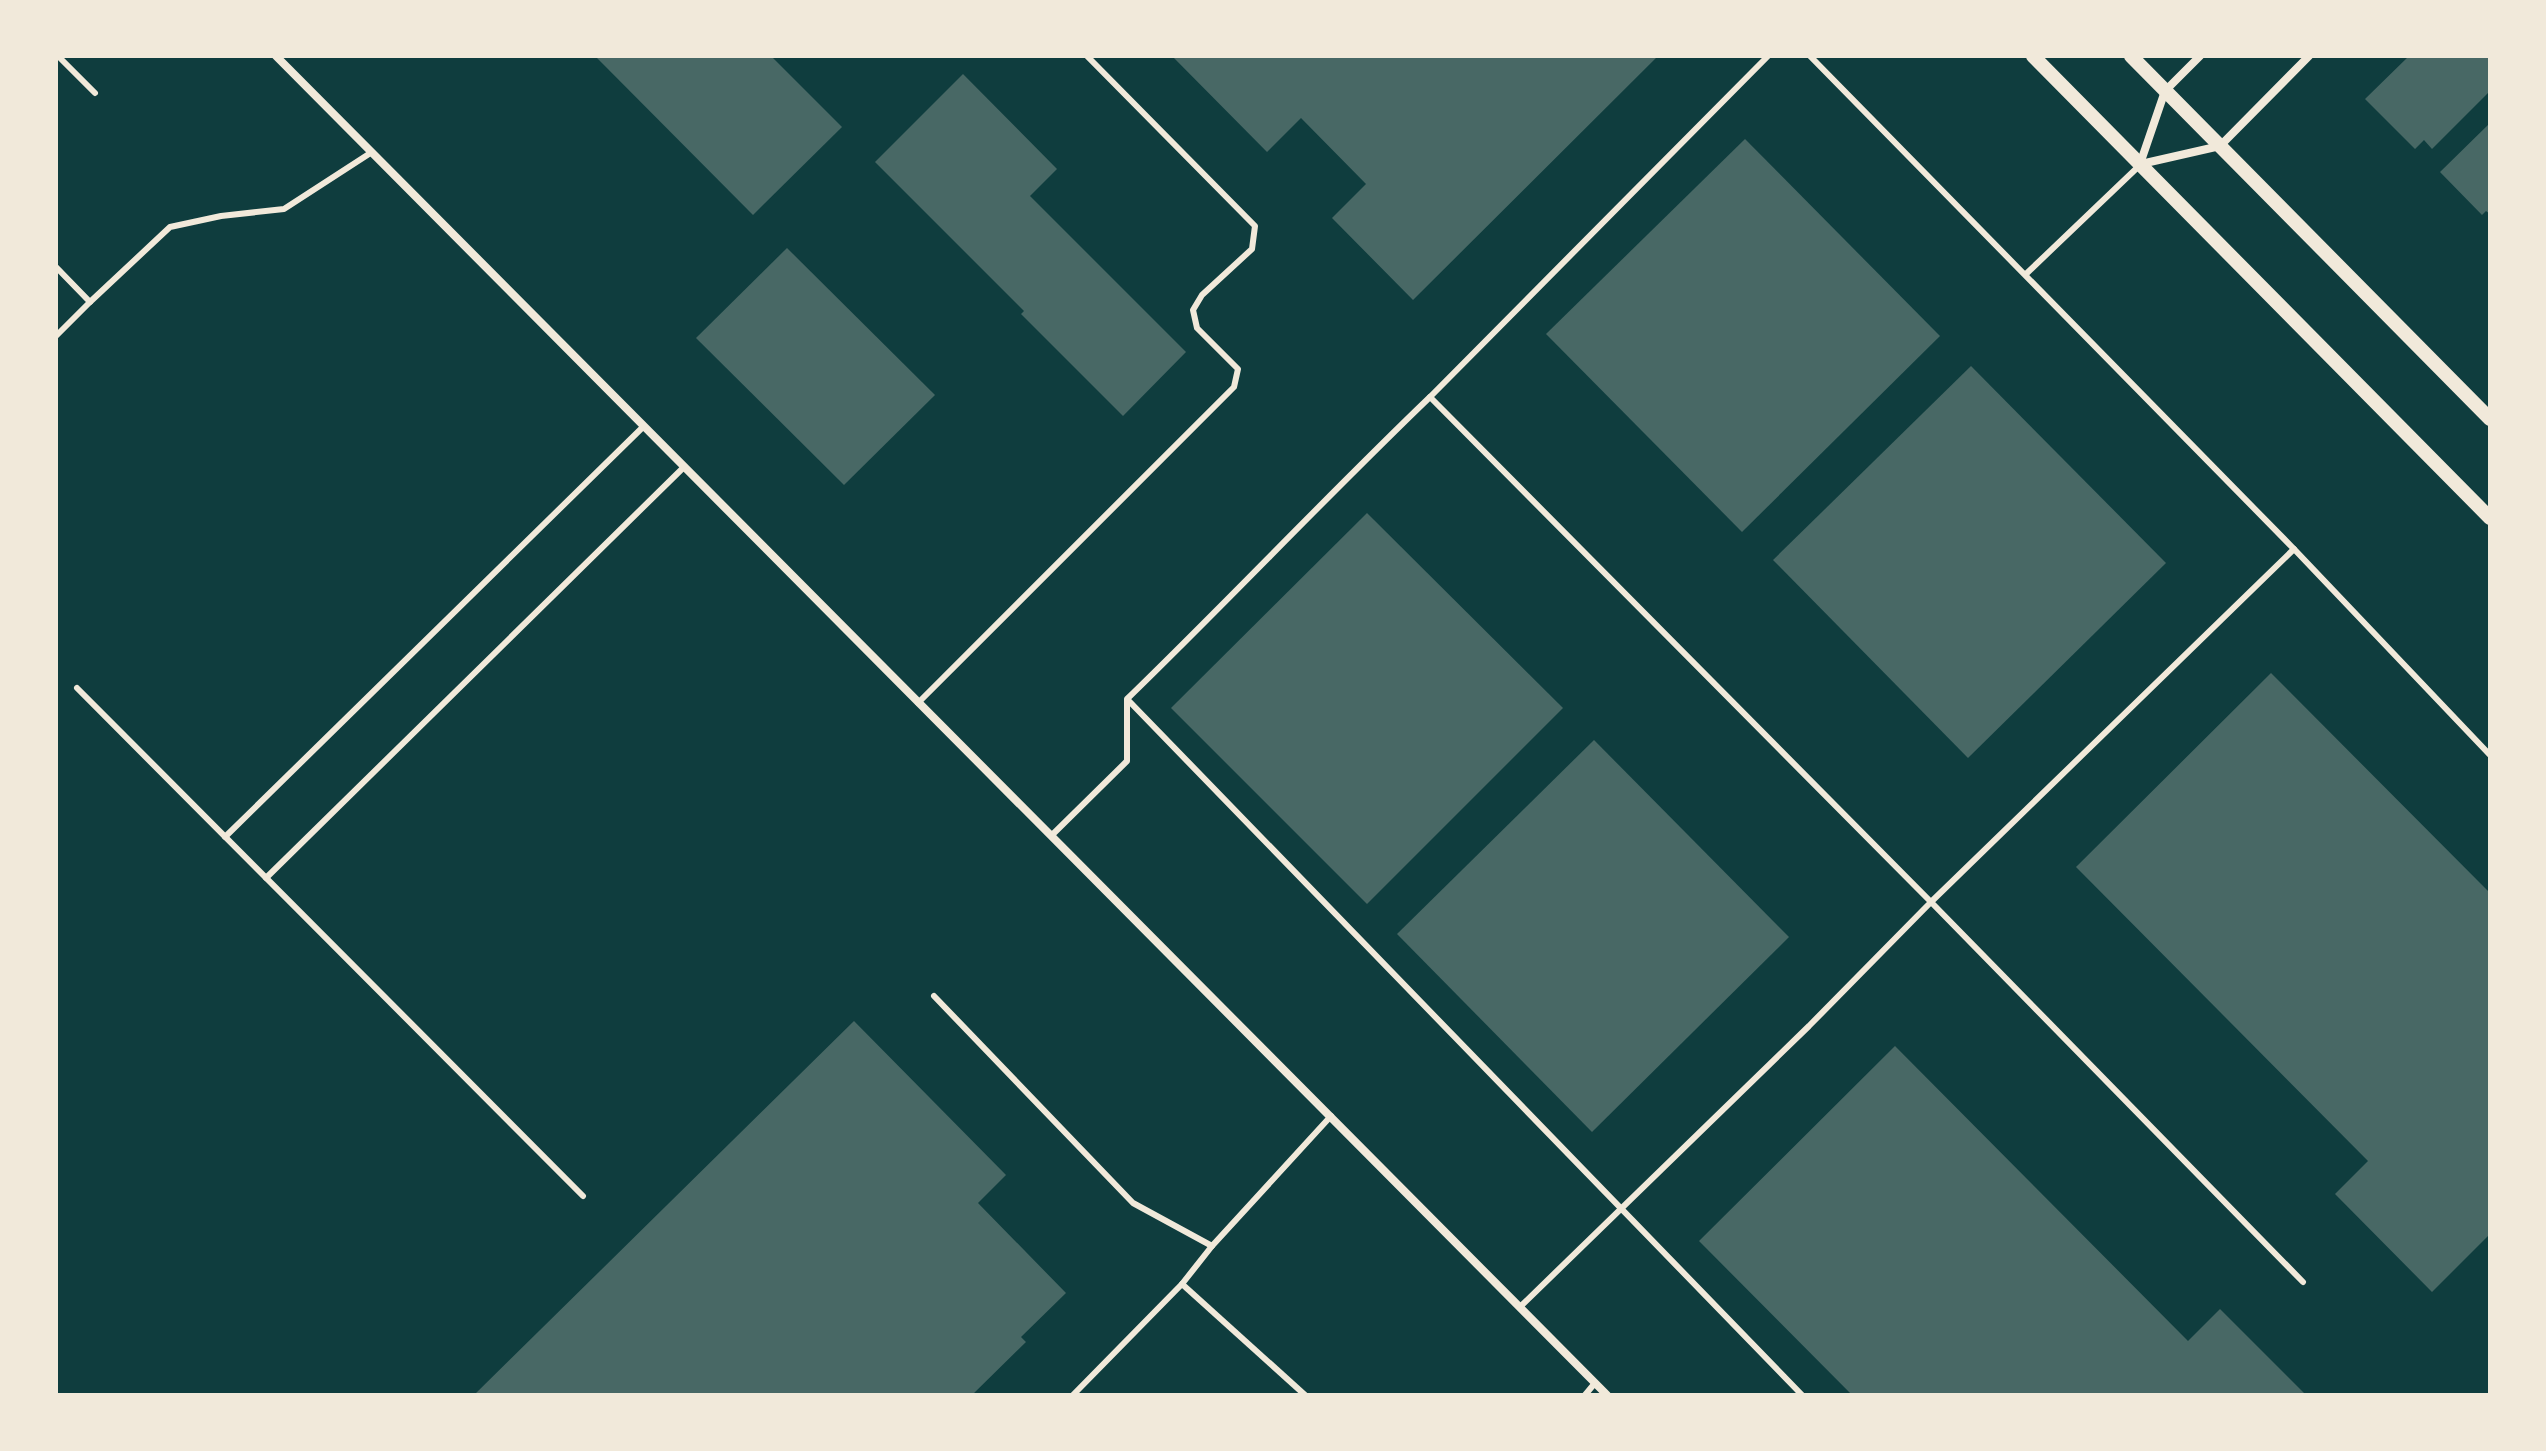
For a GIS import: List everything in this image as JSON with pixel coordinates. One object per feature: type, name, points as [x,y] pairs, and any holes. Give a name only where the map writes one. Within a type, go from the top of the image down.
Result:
[{"type":"street","points":[[276,56],[1607,1395]]},
{"type":"street","points":[[2033,56],[2490,518]]},
{"type":"street","points":[[2131,56],[2490,419]]},
{"type":"street","points":[[2140,164],[2165,91],[2200,56]]},
{"type":"street","points":[[2140,164],[2220,146],[2309,56]]},
{"type":"lane","points":[[58,56],[95,93]]},
{"type":"lane","points":[[918,703],[1234,387],[1238,369],[1197,328],[1193,310],[1202,295],[1252,249],[1255,226],[1087,56]]},
{"type":"lane","points":[[1051,836],[1127,761],[1127,699],[1768,56]]},
{"type":"lane","points":[[1810,56],[2294,549],[2490,755]]},
{"type":"lane","points":[[56,336],[170,227],[221,216],[284,209],[372,152]]},
{"type":"lane","points":[[2026,274],[2140,164]]},
{"type":"lane","points":[[56,267],[90,302]]},
{"type":"lane","points":[[1430,397],[2303,1282]]},
{"type":"lane","points":[[225,837],[644,426]]},
{"type":"lane","points":[[266,878],[684,467]]},
{"type":"lane","points":[[1521,1306],[2294,549]]},
{"type":"lane","points":[[77,688],[583,1196]]},
{"type":"lane","points":[[1127,699],[1802,1395]]},
{"type":"lane","points":[[934,996],[1133,1203],[1212,1246]]},
{"type":"lane","points":[[1073,1395],[1182,1284],[1212,1246],[1331,1116]]},
{"type":"lane","points":[[1182,1284],[1305,1395]]},
{"type":"lane","points":[[1585,1395],[1595,1383]]},
{"type":"building","points":[[595,56],[771,56],[842,127],[753,215]]},
{"type":"building","points":[[1172,56],[1658,56],[1413,300],[1332,218],[1366,184],[1301,118],[1267,152]]},
{"type":"building","points":[[2409,56],[2490,56],[2490,91],[2432,149],[2424,140],[2415,149],[2365,99]]},
{"type":"building","points":[[963,74],[1057,169],[1030,196],[1186,352],[1123,416],[1021,314],[1024,311],[875,162]]},
{"type":"building","points":[[2490,123],[2490,214],[2486,211],[2482,215],[2440,172]]},
{"type":"building","points":[[1745,139],[1940,336],[1742,532],[1546,334]]},
{"type":"building","points":[[787,248],[935,395],[844,485],[696,338]]},
{"type":"building","points":[[1971,366],[2166,563],[1968,758],[1773,560]]},
{"type":"building","points":[[1367,513],[1563,708],[1367,904],[1171,708]]},
{"type":"building","points":[[2271,673],[2490,893],[2490,1234],[2432,1292],[2335,1194],[2368,1161],[2076,867]]},
{"type":"building","points":[[1594,740],[1789,937],[1592,1132],[1397,934]]},
{"type":"building","points":[[854,1021],[1006,1175],[978,1203],[1066,1293],[1021,1337],[1026,1342],[972,1395],[474,1395]]},
{"type":"building","points":[[1895,1046],[2188,1341],[2220,1309],[2306,1395],[1852,1395],[1699,1241]]}]
